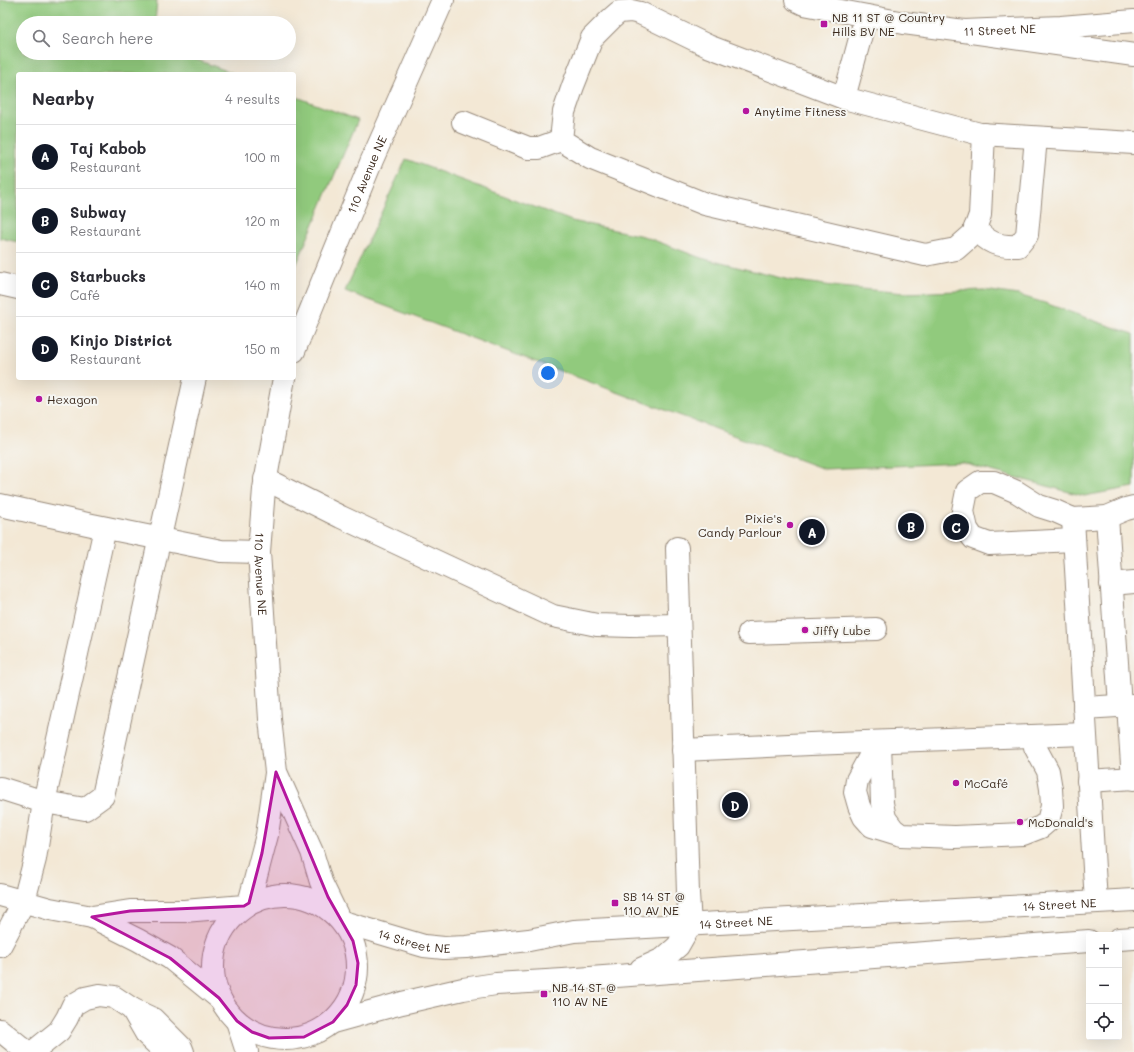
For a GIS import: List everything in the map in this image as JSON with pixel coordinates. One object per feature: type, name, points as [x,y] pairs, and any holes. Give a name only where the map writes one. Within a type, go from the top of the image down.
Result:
[{"type":"street","name":"110 Avenue NE","points":[[296,346],[372,160],[443,0]]},
{"type":"street","name":"11 Street NE","points":[[796,0],[804,4],[866,16],[964,31],[1061,27],[1134,21]]},
{"type":"street","points":[[562,140],[564,112],[592,38],[619,12],[631,11],[643,7],[708,46],[844,98],[984,134],[1134,143]]},
{"type":"street","points":[[844,98],[866,16]]},
{"type":"street","points":[[964,31],[1134,55]]},
{"type":"street","points":[[463,122],[528,148],[539,148],[562,140]]},
{"type":"street","points":[[562,140],[590,158],[705,204],[925,255],[956,249],[968,236],[980,215],[984,134]]},
{"type":"street","points":[[968,236],[978,242],[992,242],[1006,246],[1018,246],[1027,235],[1036,138]]},
{"type":"street","points":[[0,284],[16,288]]},
{"type":"street","points":[[0,788],[44,802],[85,809],[103,796],[195,380]]},
{"type":"street","name":"110 Avenue NE","points":[[246,905],[267,835],[276,772],[270,719],[259,552],[264,489],[284,380]]},
{"type":"street","points":[[266,479],[341,517],[553,616],[597,625],[679,625]]},
{"type":"street","points":[[0,504],[105,528],[221,551],[259,552]]},
{"type":"street","points":[[1096,902],[1073,530],[1134,507]]},
{"type":"street","points":[[1107,517],[1120,524],[1134,523]]},
{"type":"street","points":[[1088,781],[1133,779],[1127,705],[1111,584],[1107,517]]},
{"type":"street","points":[[0,946],[24,901],[35,859],[44,802],[105,528]]},
{"type":"street","points":[[631,974],[663,959],[678,946],[690,924],[677,548]]},
{"type":"street","points":[[1111,584],[1134,582]]},
{"type":"street","points":[[749,633],[876,629]]},
{"type":"street","points":[[1084,708],[1127,705]]},
{"type":"street","points":[[683,750],[1085,734]]},
{"type":"street","points":[[880,742],[882,803],[884,818],[893,829],[901,835],[955,837],[1023,834],[1041,827],[1048,820],[1052,806],[1051,789],[1048,771],[1035,747],[1034,736]]},
{"type":"street","name":"110 Avenue NE","points":[[276,772],[312,852],[321,882],[353,941],[358,963],[356,985],[347,1005],[327,1026]]},
{"type":"street","points":[[0,895],[50,909],[92,916],[130,911],[184,911],[246,905],[271,895],[295,894],[318,901],[340,918]]},
{"type":"street","name":"14 Street NE","points":[[340,918],[424,946],[444,948],[529,940],[574,931],[1134,900]]},
{"type":"street","points":[[246,905],[231,918],[224,927],[214,948],[212,964],[214,982],[219,998],[237,1022],[252,1032],[269,1038],[287,1040],[304,1037],[327,1026],[402,1003],[462,989],[496,984],[1086,941]]},
{"type":"street","points":[[92,916],[170,958],[219,998]]},
{"type":"street","points":[[1122,939],[1134,938]]},
{"type":"street","points":[[32,1052],[59,1031],[73,1005],[85,998],[100,995],[114,997],[132,1009],[152,1019],[181,1047],[183,1052]]},
{"type":"street","points":[[132,1009],[146,1035],[165,1052]]},
{"type":"street","points":[[237,1022],[247,1052]]},
{"type":"street","points":[[314,1052],[327,1026]]},
{"type":"street","points":[[0,1030],[27,1052]]},
{"type":"highlighted area","points":[[276,772],[328,897],[353,941],[358,963],[356,985],[347,1005],[333,1022],[304,1037],[269,1038],[252,1032],[237,1021],[219,998],[170,958],[92,917],[130,911],[244,906],[249,903],[262,853]]},
{"type":"green space","points":[[0,0],[157,0],[156,16],[16,16],[16,60],[198,60],[230,72],[16,72],[16,242],[0,238]]},
{"type":"green space","points":[[296,97],[358,120],[296,265]]},
{"type":"green space","points":[[406,159],[572,221],[643,236],[701,258],[789,280],[840,287],[904,293],[984,290],[1018,295],[1134,334],[1134,487],[1084,496],[962,463],[824,469],[345,291]]},
{"type":"place","name":"NB 11 ST @ Country Hills BV NE","points":[[824,24]]},
{"type":"place","name":"Anytime Fitness","points":[[746,111]]},
{"type":"place","name":"Hexagon","points":[[39,399]]},
{"type":"place","name":"Pixie's Candy Parlour","points":[[790,525]]},
{"type":"place","name":"Subway","points":[[911,526]]},
{"type":"place","name":"Starbucks","points":[[956,527]]},
{"type":"place","name":"Taj Kabob","points":[[812,532]]},
{"type":"place","name":"Jiffy Lube","points":[[805,630]]},
{"type":"place","name":"McCafé","points":[[956,783]]},
{"type":"place","name":"Kinjo District","points":[[735,805]]},
{"type":"place","name":"McDonald's","points":[[1020,822]]},
{"type":"place","name":"SB 14 ST @ 110 AV NE","points":[[615,903]]},
{"type":"place","name":"NB 14 ST @ 110 AV NE","points":[[544,994]]}]
